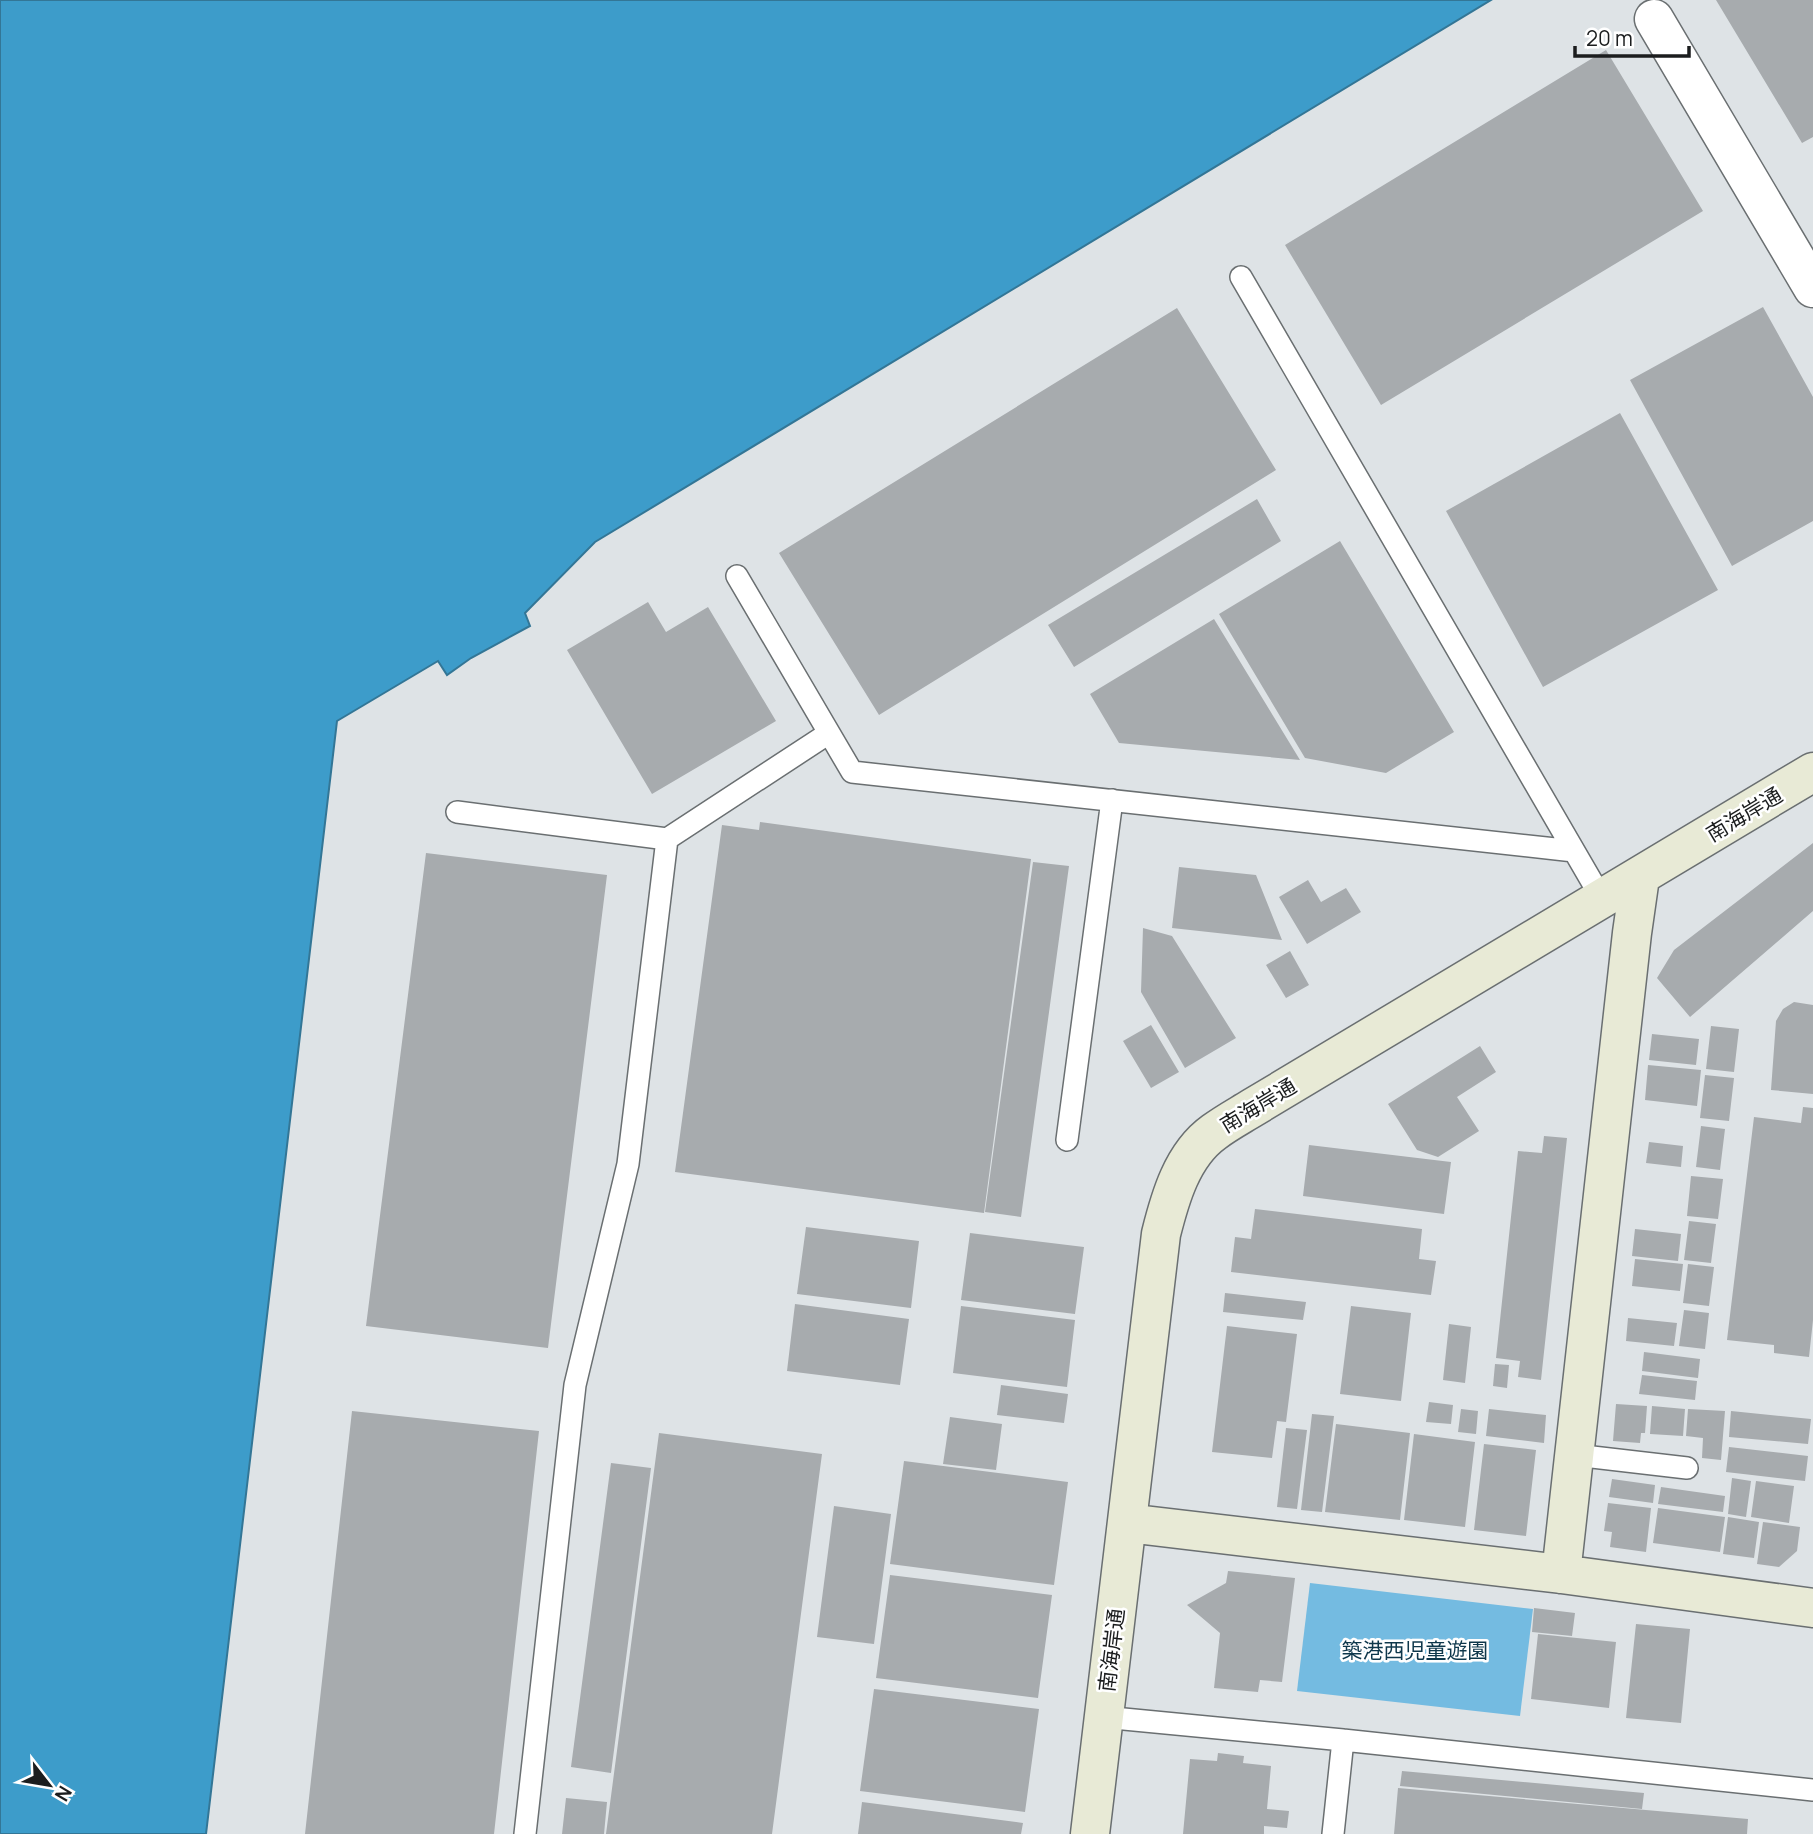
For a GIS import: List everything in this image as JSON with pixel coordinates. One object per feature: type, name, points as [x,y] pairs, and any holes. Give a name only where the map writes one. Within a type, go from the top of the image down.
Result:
[{"type":"street","points":[[1654,19],[1813,288]]},
{"type":"street","name":"南海岸通","points":[[1090,1834],[1161,1234],[1171,1197],[1189,1160],[1212,1133],[1252,1108],[1813,772]]},
{"type":"street","points":[[1562,1574],[1640,877]]},
{"type":"street","points":[[1127,1523],[1562,1574],[1813,1608]]},
{"type":"lane","points":[[1241,277],[1602,899]]},
{"type":"lane","points":[[737,576],[852,772],[1574,851]]},
{"type":"lane","points":[[457,812],[667,839],[829,733]]},
{"type":"lane","points":[[1067,1140],[1112,800]]},
{"type":"lane","points":[[526,1834],[575,1385],[628,1164],[667,839]]},
{"type":"lane","points":[[1575,1455],[1686,1468]]},
{"type":"lane","points":[[1103,1717],[1813,1790]]},
{"type":"lane","points":[[1333,1834],[1343,1740]]},
{"type":"green space","name":"築港西児童遊園","points":[[1310,1583],[1533,1609],[1520,1716],[1297,1691]]},
{"type":"shaded area","points":[[0,0],[1491,0],[595,542],[525,613],[530,626],[471,658],[447,675],[438,661],[337,721],[206,1834],[0,1834]]},
{"type":"building","points":[[1716,0],[1813,0],[1813,137],[1802,143]]},
{"type":"building","points":[[1606,50],[1703,211],[1381,405],[1285,245]]},
{"type":"building","points":[[1763,307],[1813,397],[1813,521],[1732,566],[1630,380]]},
{"type":"building","points":[[1177,308],[1276,470],[879,715],[779,553]]},
{"type":"building","points":[[1620,413],[1718,590],[1543,687],[1446,511]]},
{"type":"building","points":[[1257,499],[1281,541],[1074,667],[1048,625]]},
{"type":"building","points":[[1340,541],[1454,732],[1386,773],[1305,758],[1219,614]]},
{"type":"building","points":[[648,602],[666,632],[708,607],[776,721],[652,794],[567,650]]},
{"type":"building","points":[[1214,619],[1300,760],[1119,743],[1090,694]]},
{"type":"building","points":[[760,822],[1031,859],[984,1213],[675,1172],[722,825],[759,830]]},
{"type":"building","points":[[1813,843],[1813,911],[1690,1017],[1657,978],[1674,950]]},
{"type":"building","points":[[426,853],[607,875],[548,1348],[366,1326]]},
{"type":"building","points":[[1033,862],[1069,866],[1021,1217],[985,1212]]},
{"type":"building","points":[[1179,867],[1256,875],[1282,940],[1172,928]]},
{"type":"building","points":[[1308,880],[1321,902],[1346,888],[1361,912],[1307,944],[1279,897]]},
{"type":"building","points":[[1143,928],[1172,936],[1236,1038],[1185,1068],[1141,992]]},
{"type":"building","points":[[1290,951],[1309,985],[1286,998],[1266,965]]},
{"type":"building","points":[[1794,1002],[1813,1005],[1813,1094],[1771,1090],[1776,1021],[1783,1009]]},
{"type":"building","points":[[1151,1025],[1179,1072],[1151,1088],[1123,1041]]},
{"type":"building","points":[[1711,1026],[1739,1029],[1734,1072],[1706,1069]]},
{"type":"building","points":[[1652,1034],[1699,1039],[1696,1065],[1649,1060]]},
{"type":"building","points":[[1480,1046],[1496,1072],[1457,1097],[1479,1131],[1438,1157],[1417,1150],[1388,1104]]},
{"type":"building","points":[[1648,1065],[1701,1070],[1697,1106],[1645,1100]]},
{"type":"building","points":[[1705,1075],[1734,1078],[1729,1121],[1700,1118]]},
{"type":"building","points":[[1803,1107],[1813,1108],[1813,1320],[1809,1357],[1774,1353],[1774,1345],[1727,1340],[1754,1117],[1801,1123]]},
{"type":"building","points":[[1701,1126],[1725,1129],[1720,1170],[1696,1167]]},
{"type":"building","points":[[1544,1136],[1567,1138],[1541,1380],[1518,1377],[1520,1361],[1496,1358],[1518,1151],[1542,1153]]},
{"type":"building","points":[[1649,1142],[1683,1146],[1681,1167],[1646,1163]]},
{"type":"building","points":[[1309,1145],[1451,1162],[1444,1214],[1303,1196]]},
{"type":"building","points":[[1691,1176],[1723,1179],[1718,1219],[1687,1216]]},
{"type":"building","points":[[1255,1209],[1422,1229],[1419,1259],[1436,1261],[1431,1295],[1231,1272],[1235,1237],[1251,1239]]},
{"type":"building","points":[[1689,1221],[1716,1224],[1711,1263],[1684,1260]]},
{"type":"building","points":[[806,1227],[919,1241],[911,1308],[797,1294]]},
{"type":"building","points":[[1635,1229],[1681,1234],[1678,1261],[1632,1256]]},
{"type":"building","points":[[970,1233],[1084,1247],[1075,1314],[961,1300]]},
{"type":"building","points":[[1635,1259],[1683,1264],[1680,1291],[1632,1286]]},
{"type":"building","points":[[1688,1264],[1714,1267],[1709,1306],[1683,1303]]},
{"type":"building","points":[[1225,1293],[1306,1302],[1303,1320],[1223,1312]]},
{"type":"building","points":[[795,1304],[909,1319],[900,1385],[787,1371]]},
{"type":"building","points":[[961,1306],[1075,1320],[1067,1387],[953,1373]]},
{"type":"building","points":[[1351,1306],[1411,1313],[1401,1401],[1340,1394]]},
{"type":"building","points":[[1684,1310],[1709,1313],[1705,1349],[1679,1346]]},
{"type":"building","points":[[1628,1318],[1677,1323],[1674,1346],[1626,1341]]},
{"type":"building","points":[[1449,1324],[1471,1327],[1465,1383],[1443,1380]]},
{"type":"building","points":[[1227,1326],[1297,1334],[1286,1422],[1277,1421],[1272,1458],[1212,1452]]},
{"type":"building","points":[[1644,1352],[1700,1359],[1698,1378],[1642,1371]]},
{"type":"building","points":[[1495,1364],[1509,1365],[1507,1388],[1493,1386]]},
{"type":"building","points":[[1642,1375],[1697,1381],[1695,1400],[1639,1394]]},
{"type":"building","points":[[1001,1385],[1068,1394],[1064,1423],[997,1415]]},
{"type":"building","points":[[1429,1402],[1453,1405],[1451,1424],[1426,1422]]},
{"type":"building","points":[[1616,1404],[1647,1406],[1645,1433],[1641,1433],[1640,1443],[1613,1441]]},
{"type":"building","points":[[1652,1406],[1685,1409],[1683,1436],[1650,1434]]},
{"type":"building","points":[[1461,1409],[1478,1411],[1476,1434],[1458,1432]]},
{"type":"building","points":[[1489,1409],[1546,1415],[1544,1443],[1486,1436]]},
{"type":"building","points":[[1688,1409],[1725,1411],[1721,1460],[1702,1458],[1703,1438],[1686,1436]]},
{"type":"building","points":[[352,1411],[539,1431],[494,1834],[305,1834]]},
{"type":"building","points":[[1731,1411],[1811,1419],[1808,1444],[1729,1437]]},
{"type":"building","points":[[1312,1414],[1334,1416],[1322,1512],[1301,1510]]},
{"type":"building","points":[[950,1417],[1002,1424],[996,1470],[943,1464]]},
{"type":"building","points":[[1336,1424],[1410,1433],[1400,1520],[1325,1512]]},
{"type":"building","points":[[1286,1428],[1307,1430],[1297,1509],[1277,1507]]},
{"type":"building","points":[[659,1433],[822,1454],[772,1834],[606,1834]]},
{"type":"building","points":[[1414,1434],[1475,1442],[1465,1527],[1404,1520]]},
{"type":"building","points":[[1484,1444],[1536,1450],[1526,1536],[1474,1530]]},
{"type":"building","points":[[1729,1447],[1808,1456],[1805,1481],[1726,1472]]},
{"type":"building","points":[[904,1461],[1068,1482],[1054,1585],[890,1564]]},
{"type":"building","points":[[611,1463],[651,1468],[611,1773],[571,1767]]},
{"type":"building","points":[[1732,1478],[1751,1481],[1746,1517],[1728,1514]]},
{"type":"building","points":[[1612,1479],[1655,1485],[1653,1503],[1609,1497]]},
{"type":"building","points":[[1756,1481],[1794,1486],[1789,1523],[1751,1517]]},
{"type":"building","points":[[1661,1487],[1725,1496],[1723,1512],[1658,1504]]},
{"type":"building","points":[[1608,1503],[1651,1508],[1646,1552],[1610,1547],[1612,1532],[1604,1531]]},
{"type":"building","points":[[834,1506],[891,1514],[874,1644],[817,1637]]},
{"type":"building","points":[[1658,1508],[1725,1517],[1720,1552],[1653,1543]]},
{"type":"building","points":[[1728,1517],[1759,1522],[1754,1558],[1723,1554]]},
{"type":"building","points":[[1763,1522],[1800,1527],[1797,1551],[1779,1567],[1757,1564]]},
{"type":"building","points":[[1228,1571],[1295,1578],[1282,1682],[1260,1680],[1258,1692],[1214,1688],[1220,1633],[1187,1605],[1226,1583]]},
{"type":"building","points":[[890,1575],[1052,1595],[1038,1698],[876,1678]]},
{"type":"building","points":[[1534,1608],[1575,1613],[1572,1636],[1532,1632]]},
{"type":"building","points":[[1636,1624],[1690,1629],[1681,1723],[1626,1718]]},
{"type":"building","points":[[1538,1634],[1616,1642],[1609,1708],[1531,1699]]},
{"type":"building","points":[[874,1689],[1039,1709],[1025,1812],[860,1791]]},
{"type":"building","points":[[1218,1753],[1244,1756],[1243,1763],[1271,1766],[1267,1809],[1289,1811],[1287,1828],[1264,1826],[1264,1834],[1183,1834],[1190,1759],[1217,1761]]},
{"type":"building","points":[[1402,1771],[1644,1793],[1642,1809],[1400,1786]]},
{"type":"building","points":[[1398,1788],[1748,1819],[1747,1834],[1394,1834]]},
{"type":"building","points":[[566,1798],[607,1802],[604,1834],[562,1834]]},
{"type":"building","points":[[862,1802],[1023,1823],[1021,1834],[858,1834]]}]
